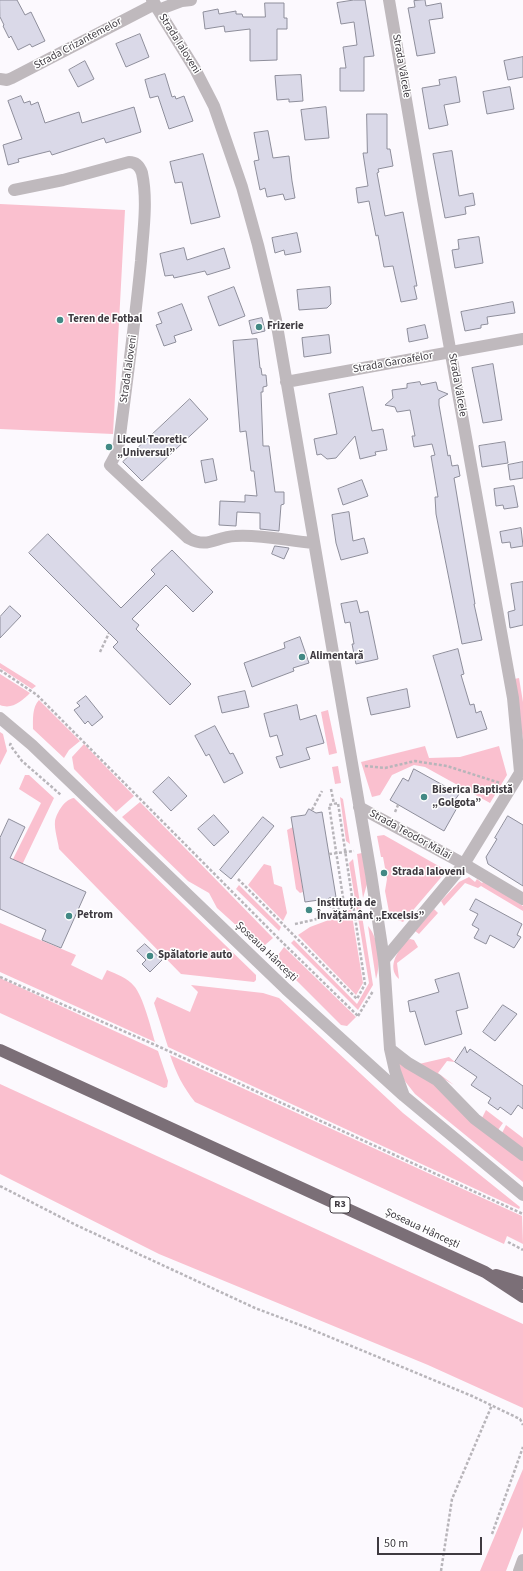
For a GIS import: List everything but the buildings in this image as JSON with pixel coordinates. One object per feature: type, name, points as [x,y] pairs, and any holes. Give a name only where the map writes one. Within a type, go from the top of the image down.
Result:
[{"type":"highway","name":"Șoseaua Hâncești","points":[[0,1050],[485,1272],[523,1283]]},
{"type":"highway","name":"Șoseaua Hâncești","points":[[485,1272],[523,1297]]},
{"type":"street","name":"Strada Ialoveni","points":[[191,0],[155,5],[206,90],[217,114],[240,179],[276,320],[360,807],[384,960],[390,1049],[395,1071],[404,1096]]},
{"type":"street","name":"Strada Vâlcele","points":[[389,0],[513,698],[522,770]]},
{"type":"street","name":"Strada Crizantemelor","points":[[0,79],[6,80],[12,78],[155,5]]},
{"type":"street","name":"Strada Ialoveni","points":[[14,190],[63,180],[130,162],[134,162],[138,166],[142,173],[145,216],[136,312],[119,443],[116,454],[110,464],[188,538],[195,542],[204,544],[233,536],[246,535],[314,543]]},
{"type":"street","name":"Strada Garoafelor","points":[[286,382],[523,339]]},
{"type":"street","name":"Șoseaua Hâncești","points":[[0,718],[32,745],[286,989],[404,1096],[523,1195]]},
{"type":"street","points":[[384,960],[464,864],[522,770]]},
{"type":"street","name":"Strada Teodor Malai","points":[[360,807],[464,864],[523,900]]},
{"type":"street","points":[[390,1049],[408,1063],[437,1080],[475,1119],[523,1154]]},
{"type":"street","points":[[519,1571],[523,1560]]},
{"type":"path","points":[[100,652],[109,633]]},
{"type":"path","points":[[0,670],[37,695],[280,940],[358,1016]]},
{"type":"path","points":[[11,742],[10,745],[22,761],[61,795]]},
{"type":"path","points":[[352,766],[385,768],[415,761],[447,766],[511,787]]},
{"type":"path","points":[[331,789],[334,804]]},
{"type":"path","points":[[312,810],[322,791]]},
{"type":"path","points":[[238,879],[357,999],[365,984],[338,803],[330,805],[344,904]]},
{"type":"path","points":[[329,854],[366,849]]},
{"type":"path","points":[[326,902],[336,911]]},
{"type":"path","points":[[295,924],[333,914],[344,904],[353,902]]},
{"type":"path","points":[[0,977],[162,1048],[523,1214]]},
{"type":"path","points":[[0,1186],[76,1225],[255,1308],[308,1328],[522,1418],[523,1425]]},
{"type":"path","points":[[508,1242],[523,1250]]},
{"type":"path","points":[[441,1571],[452,1499],[492,1405]]},
{"type":"path","points":[[492,1534],[523,1447]]},
{"type":"shaded area","name":"Teren de Fotbal","points":[[0,204],[125,210],[113,434],[0,429]]},
{"type":"shaded area","points":[[0,663],[36,686],[32,689],[0,668]]},
{"type":"shaded area","points":[[0,674],[30,693],[13,706],[0,705]]},
{"type":"shaded area","points":[[519,678],[523,702],[523,740],[514,679]]},
{"type":"shaded area","points":[[39,700],[80,741],[69,750],[64,758],[33,729],[34,710]]},
{"type":"shaded area","points":[[328,710],[337,753],[329,755],[321,712]]},
{"type":"shaded area","points":[[0,732],[3,734],[7,751],[0,765]]},
{"type":"shaded area","points":[[84,744],[134,796],[116,812],[74,769],[72,757]]},
{"type":"shaded area","points":[[425,746],[429,758],[460,757],[499,746],[507,775],[490,803],[425,767],[414,765],[392,775],[380,795],[372,797],[361,762]]},
{"type":"shaded area","points":[[338,766],[341,783],[335,784],[332,767]]},
{"type":"shaded area","points":[[25,775],[29,775],[54,798],[22,865],[12,861],[41,803],[19,789]]},
{"type":"shaded area","points":[[340,797],[343,799],[350,844],[346,841]]},
{"type":"shaded area","points":[[74,798],[256,975],[256,980],[254,982],[181,974],[59,849],[55,828],[56,817],[65,803]]},
{"type":"shaded area","points":[[140,802],[273,938],[265,945],[259,946],[217,908],[209,893],[188,881],[122,817]]},
{"type":"shaded area","points":[[293,827],[303,892],[300,893],[296,889],[287,830]]},
{"type":"shaded area","points":[[384,835],[444,869],[444,874],[403,922],[390,917],[385,891],[387,879],[377,836]]},
{"type":"shaded area","points":[[362,853],[367,884],[363,898],[357,854]]},
{"type":"shaded area","points":[[353,859],[373,985],[358,1010],[291,943],[294,940],[357,1004],[369,983],[349,863]]},
{"type":"shaded area","points":[[264,864],[271,866],[274,884],[282,887],[287,913],[283,921],[248,885]]},
{"type":"shaded area","points":[[469,877],[475,882],[477,879],[482,883],[484,881],[523,906],[523,911],[481,886],[478,888],[465,883],[444,906],[441,901],[459,882]]},
{"type":"shaded area","points":[[239,885],[281,927],[279,931],[236,889]]},
{"type":"shaded area","points":[[351,909],[363,983],[356,995],[298,935],[310,927],[342,915]]},
{"type":"shaded area","points":[[434,909],[438,913],[419,934],[415,931]]},
{"type":"shaded area","points":[[0,923],[76,955],[71,965],[102,980],[107,970],[122,976],[129,981],[141,997],[155,1042],[0,972]]},
{"type":"shaded area","points":[[368,926],[375,937],[377,944],[379,959],[376,979]]},
{"type":"shaded area","points":[[407,940],[414,940],[418,947],[397,963],[399,979],[393,968],[395,959],[398,952]]},
{"type":"shaded area","points":[[284,947],[356,1017],[347,1026],[341,1025],[275,959]]},
{"type":"shaded area","points":[[0,978],[158,1051],[168,1081],[167,1087],[164,1088],[0,1013]]},
{"type":"shaded area","points":[[191,985],[263,993],[279,998],[403,1113],[520,1207],[519,1209],[168,1047],[154,1003],[157,997],[190,1012],[198,992]]},
{"type":"shaded area","points":[[170,1055],[522,1216],[523,1244],[507,1236],[504,1244],[195,1102],[180,1080]]},
{"type":"shaded area","points":[[449,1057],[455,1062],[447,1061],[438,1073],[454,1085],[419,1064]]},
{"type":"shaded area","points":[[397,1061],[439,1087],[523,1158],[523,1182],[415,1094],[404,1080]]},
{"type":"shaded area","points":[[0,1084],[523,1324],[523,1408],[428,1365],[159,1254],[0,1174]]},
{"type":"shaded area","points":[[486,1110],[503,1123],[498,1130],[482,1118]]},
{"type":"shaded area","points":[[506,1125],[523,1138],[523,1148],[502,1133]]},
{"type":"shaded area","points":[[523,1469],[523,1527],[506,1571],[480,1571]]},
{"type":"place","name":"Teren de Fotbal","points":[[60,320]]},
{"type":"place","name":"Frizerie","points":[[259,327]]},
{"type":"place","name":"Liceul Teoretic „Universul”","points":[[109,447]]},
{"type":"place","name":"Alimentară","points":[[302,657]]},
{"type":"place","name":"Biserica Baptistă „Golgota”","points":[[424,797]]},
{"type":"place","name":"Strada Ialoveni","points":[[384,873]]},
{"type":"place","name":"Instituția de Învățământ „Excelsis”","points":[[309,910]]},
{"type":"place","name":"Petrom","points":[[69,916]]},
{"type":"place","name":"Spălatorie auto","points":[[150,956]]}]
